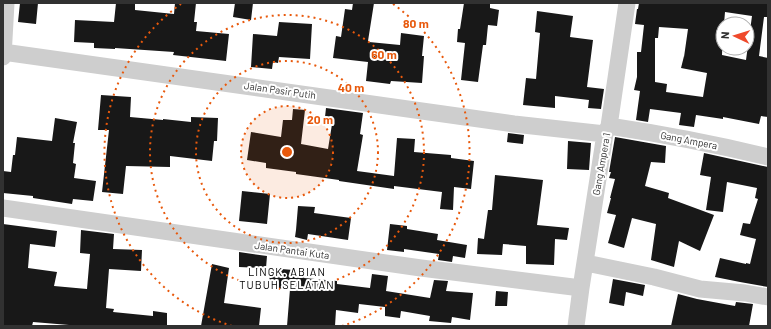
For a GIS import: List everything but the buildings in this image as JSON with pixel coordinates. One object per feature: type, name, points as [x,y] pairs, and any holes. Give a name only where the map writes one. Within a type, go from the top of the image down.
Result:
[{"type":"street","points":[[3,54],[6,3]]},
{"type":"street","name":"Gang Ampera 1","points":[[576,326],[627,3]]},
{"type":"street","name":"Jalan Pasir Putih","points":[[3,54],[514,124],[607,130]]},
{"type":"street","name":"Gang Ampera","points":[[607,130],[654,133],[727,147],[768,157]]},
{"type":"street","name":"Jalan Pantai Kuta","points":[[3,208],[421,268],[581,288]]},
{"type":"street","points":[[586,263],[646,275],[700,289],[745,293],[768,297]]},
{"type":"district","name":"LINGK. ABIAN TUBUH SELATAN","points":[[287,277]]}]
